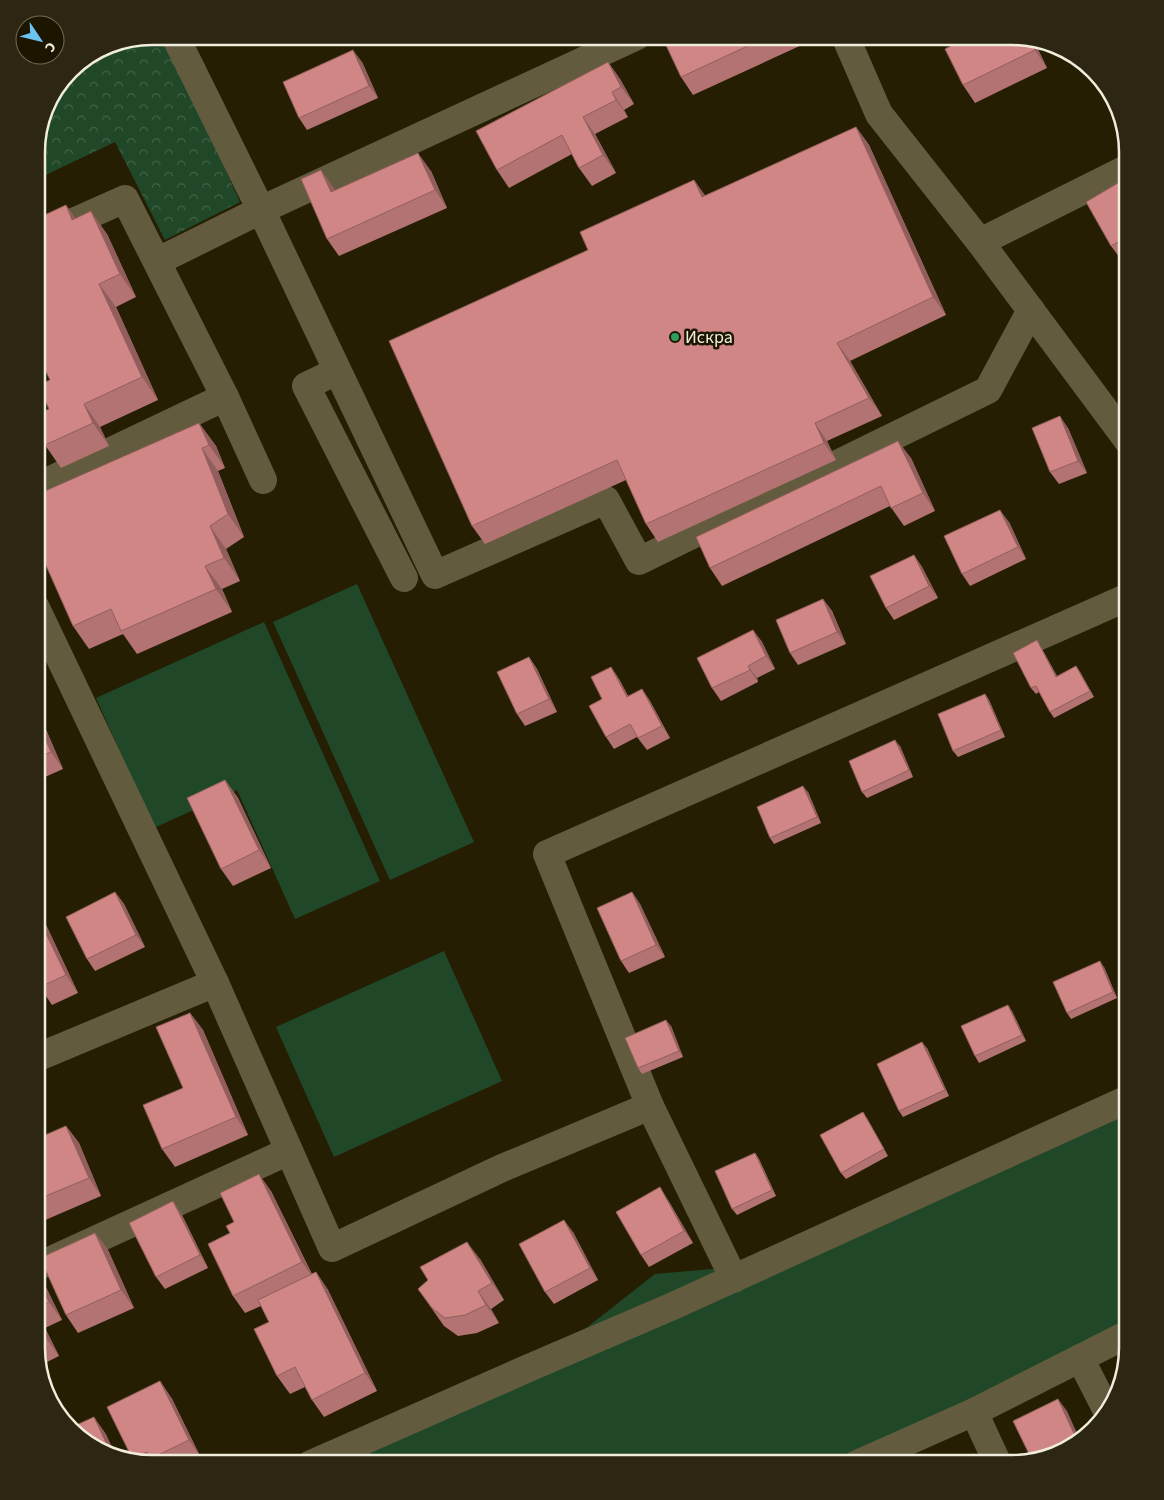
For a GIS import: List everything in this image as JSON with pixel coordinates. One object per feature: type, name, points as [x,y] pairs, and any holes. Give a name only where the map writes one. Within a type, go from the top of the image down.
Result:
[{"type":"street","points":[[179,45],[261,210],[435,575],[606,500],[638,561],[988,390],[1031,310]]},
{"type":"street","points":[[158,261],[261,210],[618,45]]},
{"type":"street","points":[[849,45],[879,114],[980,242],[1119,429]]},
{"type":"street","points":[[980,242],[1119,172]]},
{"type":"street","points":[[45,234],[125,199],[158,261],[225,397],[263,480]]},
{"type":"street","points":[[338,371],[306,386],[404,578]]},
{"type":"street","points":[[45,483],[225,397]]},
{"type":"street","points":[[734,1279],[650,1106],[547,854],[1119,601]]},
{"type":"street","points":[[46,651],[215,984],[332,1248],[500,1169],[650,1106]]},
{"type":"street","points":[[45,1054],[215,984]]},
{"type":"street","points":[[332,1455],[734,1279],[1119,1102]]},
{"type":"street","points":[[45,1263],[288,1151]]},
{"type":"street","points":[[876,1455],[974,1412],[1119,1338]]},
{"type":"street","points":[[1080,1358],[1103,1404]]},
{"type":"street","points":[[974,1412],[994,1455]]},
{"type":"green space","points":[[169,45],[240,202],[165,240],[115,142],[45,175],[45,145],[49,125],[56,105],[67,87],[87,67],[105,56],[131,47]]},
{"type":"green space","points":[[357,584],[474,842],[390,880],[273,622]]},
{"type":"green space","points":[[264,622],[380,881],[295,919],[237,790],[154,828],[96,698]]},
{"type":"green space","points":[[444,951],[502,1081],[334,1157],[276,1027]]},
{"type":"green space","points":[[1119,1099],[1119,1332],[970,1407],[861,1455],[347,1455],[529,1373],[655,1274],[723,1268]]},
{"type":"building","points":[[666,45],[750,45],[681,77]]},
{"type":"building","points":[[953,45],[1019,45],[1033,47],[1035,50],[963,85],[945,49]]},
{"type":"building","points":[[353,50],[369,86],[299,118],[283,82]]},
{"type":"building","points":[[608,62],[621,87],[612,92],[616,100],[583,117],[603,155],[579,168],[562,135],[497,170],[476,131]]},
{"type":"building","name":"Искра","points":[[856,127],[933,297],[837,343],[869,398],[815,423],[824,443],[646,524],[617,460],[472,526],[389,341],[588,250],[580,232],[694,180],[702,197]]},
{"type":"building","points":[[418,153],[435,190],[327,239],[301,179],[321,170],[331,192]]},
{"type":"building","points":[[1118,183],[1119,241],[1111,246],[1086,202]]},
{"type":"building","points":[[66,205],[72,220],[91,211],[120,274],[99,284],[142,377],[84,404],[93,423],[45,445],[45,411],[49,409],[45,400],[45,382],[50,380],[45,370],[45,215]]},
{"type":"building","points":[[1060,416],[1078,461],[1050,472],[1032,428]]},
{"type":"building","points":[[199,423],[209,445],[202,448],[228,514],[210,526],[224,558],[205,566],[216,589],[121,631],[111,609],[73,626],[45,563],[45,491]]},
{"type":"building","points":[[898,441],[923,493],[891,508],[881,486],[710,568],[696,537]]},
{"type":"building","points":[[1000,510],[1018,547],[962,574],[944,536]]},
{"type":"building","points":[[914,555],[929,586],[886,608],[870,576]]},
{"type":"building","points":[[823,599],[837,632],[790,653],[776,620]]},
{"type":"building","points":[[753,630],[766,656],[748,666],[750,670],[712,688],[697,658]]},
{"type":"building","points":[[1037,640],[1056,677],[1076,666],[1090,691],[1050,712],[1036,686],[1031,688],[1013,653]]},
{"type":"building","points":[[529,657],[549,699],[517,714],[497,672]]},
{"type":"building","points":[[611,667],[627,697],[642,689],[662,726],[638,738],[630,724],[606,737],[589,706],[602,699],[591,677]]},
{"type":"building","points":[[985,694],[1001,730],[953,751],[938,714]]},
{"type":"building","points":[[45,738],[51,752],[45,754]]},
{"type":"building","points":[[895,740],[909,770],[862,792],[849,761]]},
{"type":"building","points":[[225,780],[259,850],[221,869],[187,798]]},
{"type":"building","points":[[803,786],[817,817],[770,838],[757,807]]},
{"type":"building","points":[[115,892],[136,935],[87,959],[66,917]]},
{"type":"building","points":[[632,892],[656,945],[621,961],[597,908]]},
{"type":"building","points":[[45,932],[66,975],[45,985]]},
{"type":"building","points":[[1100,961],[1113,992],[1067,1013],[1053,982]]},
{"type":"building","points":[[1008,1005],[1022,1035],[975,1056],[961,1026]]},
{"type":"building","points":[[190,1013],[236,1117],[162,1149],[143,1105],[183,1088],[156,1027]]},
{"type":"building","points":[[666,1020],[679,1051],[638,1068],[625,1038]]},
{"type":"building","points":[[922,1042],[945,1090],[899,1111],[877,1064]]},
{"type":"building","points":[[863,1112],[884,1149],[841,1173],[820,1135]]},
{"type":"building","points":[[66,1126],[89,1178],[45,1196],[45,1135]]},
{"type":"building","points":[[755,1153],[772,1190],[732,1209],[715,1171]]},
{"type":"building","points":[[259,1174],[302,1262],[233,1296],[208,1244],[230,1233],[226,1226],[234,1222],[220,1193]]},
{"type":"building","points":[[660,1187],[684,1231],[641,1255],[616,1212]]},
{"type":"building","points":[[173,1201],[200,1255],[156,1277],[129,1223]]},
{"type":"building","points":[[564,1220],[590,1268],[545,1292],[519,1244]]},
{"type":"building","points":[[95,1233],[121,1290],[66,1315],[45,1269],[45,1256]]},
{"type":"building","points":[[467,1242],[492,1283],[478,1291],[486,1305],[465,1315],[445,1318],[432,1308],[418,1289],[428,1280],[420,1267]]},
{"type":"building","points":[[316,1272],[365,1373],[312,1400],[295,1367],[277,1376],[254,1329],[269,1322],[258,1300]]},
{"type":"building","points":[[45,1294],[49,1302],[45,1304]]},
{"type":"building","points":[[160,1381],[189,1440],[158,1455],[148,1455],[147,1452],[141,1454],[129,1452],[107,1407]]},
{"type":"building","points":[[1058,1399],[1075,1435],[1059,1444],[1029,1454],[1013,1421]]},
{"type":"building","points":[[94,1417],[107,1445],[87,1433],[77,1425]]},
{"type":"place","name":"Искра","points":[[675,337]]}]
